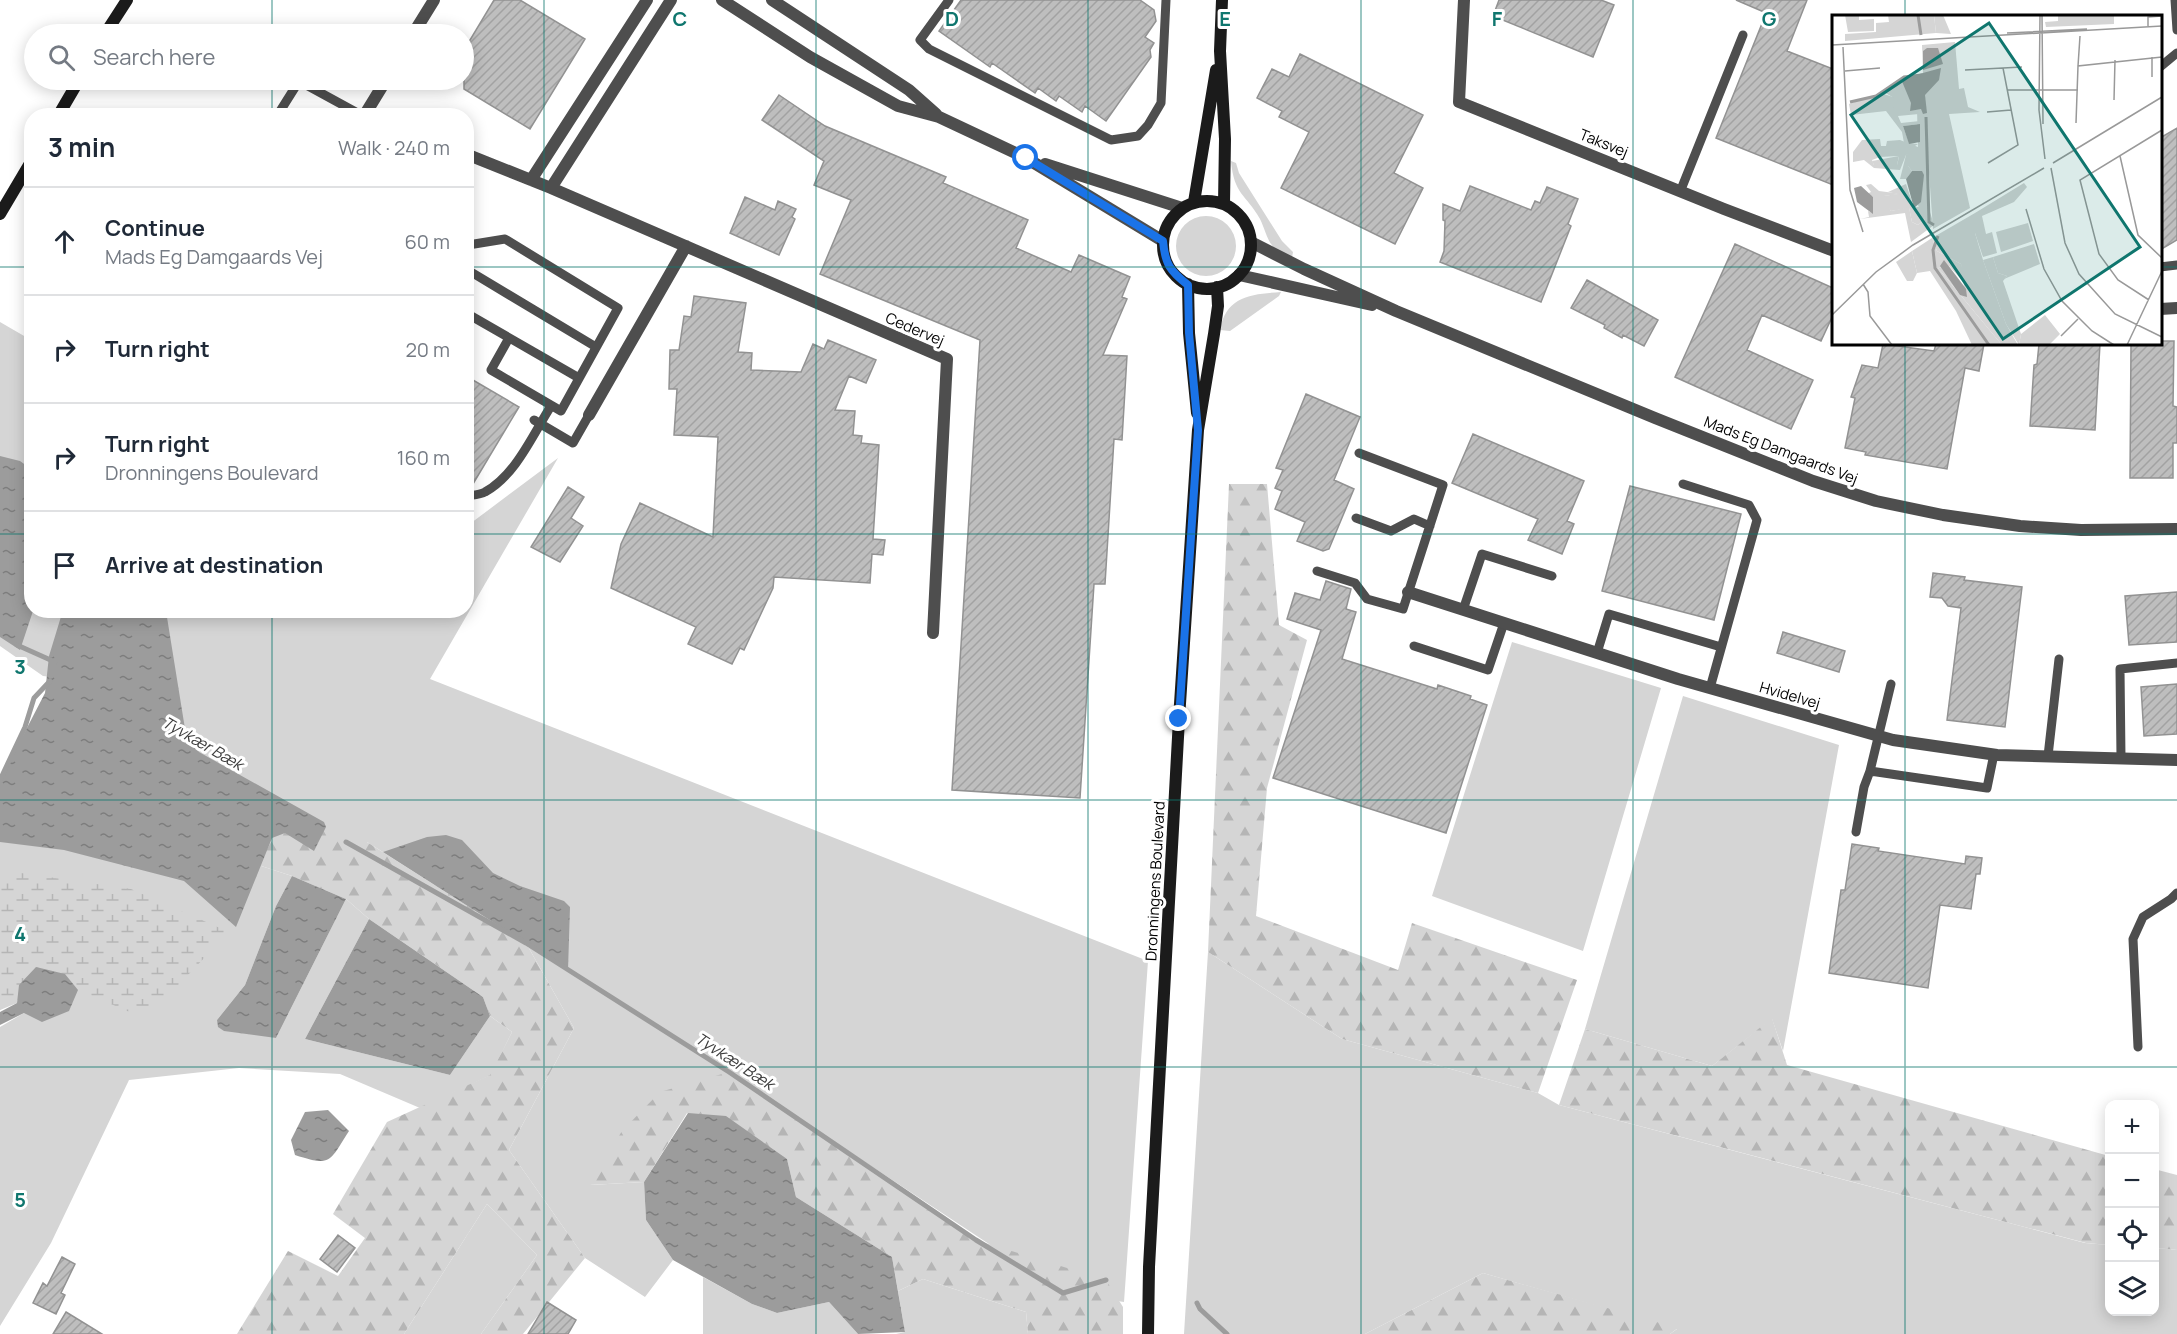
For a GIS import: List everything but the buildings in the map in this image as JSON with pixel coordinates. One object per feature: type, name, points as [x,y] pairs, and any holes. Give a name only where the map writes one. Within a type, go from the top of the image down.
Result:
[{"type":"main road","points":[[1222,0],[1220,51],[1225,139],[1224,204]]},
{"type":"main road","points":[[111,24],[123,3]]},
{"type":"main road","points":[[1188,205],[1220,51]]},
{"type":"main road","points":[[63,108],[73,90]]},
{"type":"main road","points":[[0,214],[24,174]]},
{"type":"main road","points":[[1209,200],[1224,204],[1238,213],[1247,227],[1251,242],[1248,260],[1239,275],[1217,287],[1203,288],[1188,285],[1174,274],[1165,259],[1163,241],[1168,222],[1188,205],[1209,200]]},
{"type":"main road","name":"Dronningens Boulevard","points":[[1188,285],[1189,333],[1198,430]]},
{"type":"main road","name":"Dronningens Boulevard","points":[[1148,1334],[1149,1267],[1179,719],[1198,430],[1215,334],[1218,306],[1217,287]]},
{"type":"street","points":[[419,24],[434,0]]},
{"type":"street","points":[[531,180],[647,0]]},
{"type":"street","points":[[551,188],[671,0]]},
{"type":"street","points":[[722,0],[810,57],[898,106],[939,117],[1026,158],[1163,241]]},
{"type":"street","points":[[772,0],[909,90],[939,117]]},
{"type":"street","name":"Taksvej","points":[[1464,0],[1459,102],[1587,152],[1680,192],[1832,250]]},
{"type":"street","points":[[370,108],[380,90]]},
{"type":"street","name":"Cedervej","points":[[474,156],[947,359],[933,633]]},
{"type":"street","points":[[1026,158],[1188,205]]},
{"type":"street","name":"Mads Eg Damgaards Vej","points":[[1251,242],[1396,311],[1813,481],[1876,501],[2020,526],[2080,530],[2177,529]]},
{"type":"street","points":[[589,415],[686,246]]},
{"type":"street","name":"Mads Eg Damgaards Vej","points":[[1239,275],[1396,311]]},
{"type":"street","points":[[2162,309],[2177,308]]},
{"type":"street","name":"Hvidelvej","points":[[1408,592],[1710,688],[1893,740],[1994,754],[2177,760]]},
{"type":"lane","points":[[949,0],[920,40],[929,48],[1111,140],[1138,136],[1161,102],[1166,0]]},
{"type":"lane","points":[[2175,0],[2177,30]]},
{"type":"lane","points":[[1680,192],[1743,35]]},
{"type":"lane","points":[[2162,65],[2177,53]]},
{"type":"lane","points":[[282,108],[293,90]]},
{"type":"lane","points":[[317,90],[352,108]]},
{"type":"lane","points":[[474,244],[505,239],[618,308],[561,411],[490,369],[509,338]]},
{"type":"lane","points":[[2162,267],[2177,265]]},
{"type":"lane","points":[[474,274],[596,347]]},
{"type":"lane","points":[[474,318],[579,378]]},
{"type":"lane","points":[[474,495],[484,493],[514,465],[537,422],[551,406]]},
{"type":"lane","points":[[537,422],[573,443],[589,415]]},
{"type":"lane","points":[[1317,571],[1355,583],[1367,599],[1403,609],[1443,484],[1359,453]]},
{"type":"lane","points":[[1683,484],[1749,505],[1757,520],[1710,688]]},
{"type":"lane","points":[[1356,518],[1391,531],[1413,519],[1430,526]]},
{"type":"lane","points":[[1463,610],[1482,554],[1552,576]]},
{"type":"lane","points":[[1597,653],[1609,614],[1721,647]]},
{"type":"lane","points":[[1414,646],[1488,670],[1504,623]]},
{"type":"lane","points":[[2048,756],[2059,658]]},
{"type":"lane","points":[[2121,758],[2120,669],[2177,663]]},
{"type":"lane","points":[[1856,832],[1864,787],[1891,684]]},
{"type":"lane","points":[[1870,771],[1987,788],[1994,754]]},
{"type":"lane","points":[[2138,1047],[2133,939],[2143,917],[2177,893]]},
{"type":"green space","points":[[1231,161],[1236,163],[1239,173],[1282,241],[1293,252],[1292,258],[1272,246],[1260,219],[1238,188]]},
{"type":"green space","points":[[1206,216],[1227,225],[1236,246],[1227,267],[1206,276],[1185,267],[1176,246],[1185,225]]},
{"type":"green space","points":[[1281,292],[1279,296],[1230,331],[1220,330],[1228,310],[1242,299]]},
{"type":"green space","points":[[0,322],[24,336],[24,618],[465,618],[430,679],[1148,961],[1124,1302],[1063,1293],[729,1072],[590,1185],[644,1182],[646,1220],[673,1260],[645,1297],[585,1258],[509,1150],[574,1028],[526,943],[367,842],[255,864],[292,876],[276,906],[245,985],[217,1020],[276,1038],[346,899],[369,919],[305,1039],[450,1075],[490,1016],[512,1032],[491,1075],[420,1108],[340,1074],[239,1068],[129,1080],[51,1243],[0,1326],[0,1027],[24,1013],[64,974],[0,1010],[0,799],[60,678],[43,676],[0,646]]},
{"type":"green space","points":[[558,458],[474,603],[474,521]]},
{"type":"green space","points":[[1229,484],[1267,484],[1279,625],[1307,640],[1267,788],[1256,916],[1398,970],[1412,923],[1577,980],[1538,1093],[1342,1039],[1208,952]]},
{"type":"green space","points":[[1512,642],[1661,688],[1583,951],[1432,896]]},
{"type":"green space","points":[[1683,696],[1839,745],[1783,1051],[1772,1019],[1712,1066],[1585,1029]]},
{"type":"green space","points":[[275,818],[367,842],[526,943],[574,1028],[509,1150],[585,1258],[523,1334],[481,1334],[537,1255],[487,1204],[404,1334],[237,1334],[288,1251],[338,1276],[365,1238],[333,1214],[387,1122],[490,1075],[512,1032],[490,1016],[483,997],[369,919],[346,899],[292,876],[255,864]]},
{"type":"green space","points":[[0,870],[131,889],[229,932],[146,1019],[78,990],[64,974],[19,985],[17,1003],[0,1010]]},
{"type":"green space","points":[[1208,952],[1342,1039],[1538,1093],[1559,1105],[2085,1243],[2105,1245],[2105,1316],[2159,1316],[2159,1248],[2177,1250],[2177,1334],[1670,1334],[1677,1329],[1483,1273],[1365,1334],[1184,1334]]},
{"type":"green space","points":[[1772,1018],[1787,1065],[2105,1155],[2105,1245],[2086,1243],[1559,1105],[1585,1029],[1712,1066]]},
{"type":"green space","points":[[729,1072],[976,1240],[1106,1280],[1123,1307],[1123,1334],[1028,1334],[1026,1312],[923,1279],[898,1291],[892,1257],[796,1197],[787,1159],[687,1113],[644,1182],[589,1185],[622,1131],[660,1092]]},
{"type":"green space","points":[[2159,1170],[2177,1175],[2177,1250],[2159,1248]]},
{"type":"green space","points":[[487,1204],[537,1255],[481,1334],[404,1334]]},
{"type":"green space","points":[[1483,1273],[1678,1328],[1670,1334],[1365,1334]]},
{"type":"green space","points":[[703,1277],[752,1304],[777,1313],[829,1302],[858,1334],[703,1334]]},
{"type":"green space","points":[[923,1279],[1026,1312],[1028,1334],[896,1334],[905,1332],[898,1291]]},
{"type":"water","points":[[0,456],[24,464],[24,618],[31,618],[20,650],[0,637]]},
{"type":"water","points":[[61,618],[167,618],[186,735],[199,752],[324,822],[326,827],[314,851],[285,833],[272,838],[236,927],[184,881],[64,850],[0,842],[0,780],[45,693],[49,656]]},
{"type":"water","points":[[446,835],[462,840],[493,873],[520,886],[564,901],[570,907],[568,970],[383,852],[427,837]]},
{"type":"water","points":[[292,876],[346,899],[276,1038],[224,1031],[218,1027],[217,1020],[245,985],[276,906]]},
{"type":"water","points":[[369,919],[483,997],[490,1016],[450,1075],[305,1039]]},
{"type":"water","points":[[36,967],[65,974],[78,990],[69,1011],[42,1022],[24,1013],[0,1025],[0,1012],[17,1003],[19,985]]},
{"type":"water","points":[[328,1110],[349,1131],[337,1150],[323,1161],[295,1155],[291,1140],[305,1112]]},
{"type":"water","points":[[688,1113],[726,1116],[787,1159],[796,1197],[892,1257],[905,1332],[858,1334],[829,1302],[777,1313],[752,1304],[673,1260],[646,1220],[644,1182]]},
{"type":"waterway","name":"Tyvkær Bæk","points":[[17,645],[55,662]]},
{"type":"waterway","points":[[0,780],[25,727],[34,698],[50,681]]},
{"type":"waterway","name":"Tyvkær Bæk","points":[[346,842],[526,943],[729,1072],[976,1240],[1063,1293],[1106,1280]]},
{"type":"waterway","name":"Tyvkær Bæk","points":[[1197,1303],[1200,1309],[1227,1334]]},
{"type":"route","points":[[1026,158],[1163,241],[1165,259],[1174,274],[1188,285],[1189,333],[1198,430],[1179,719]]}]
